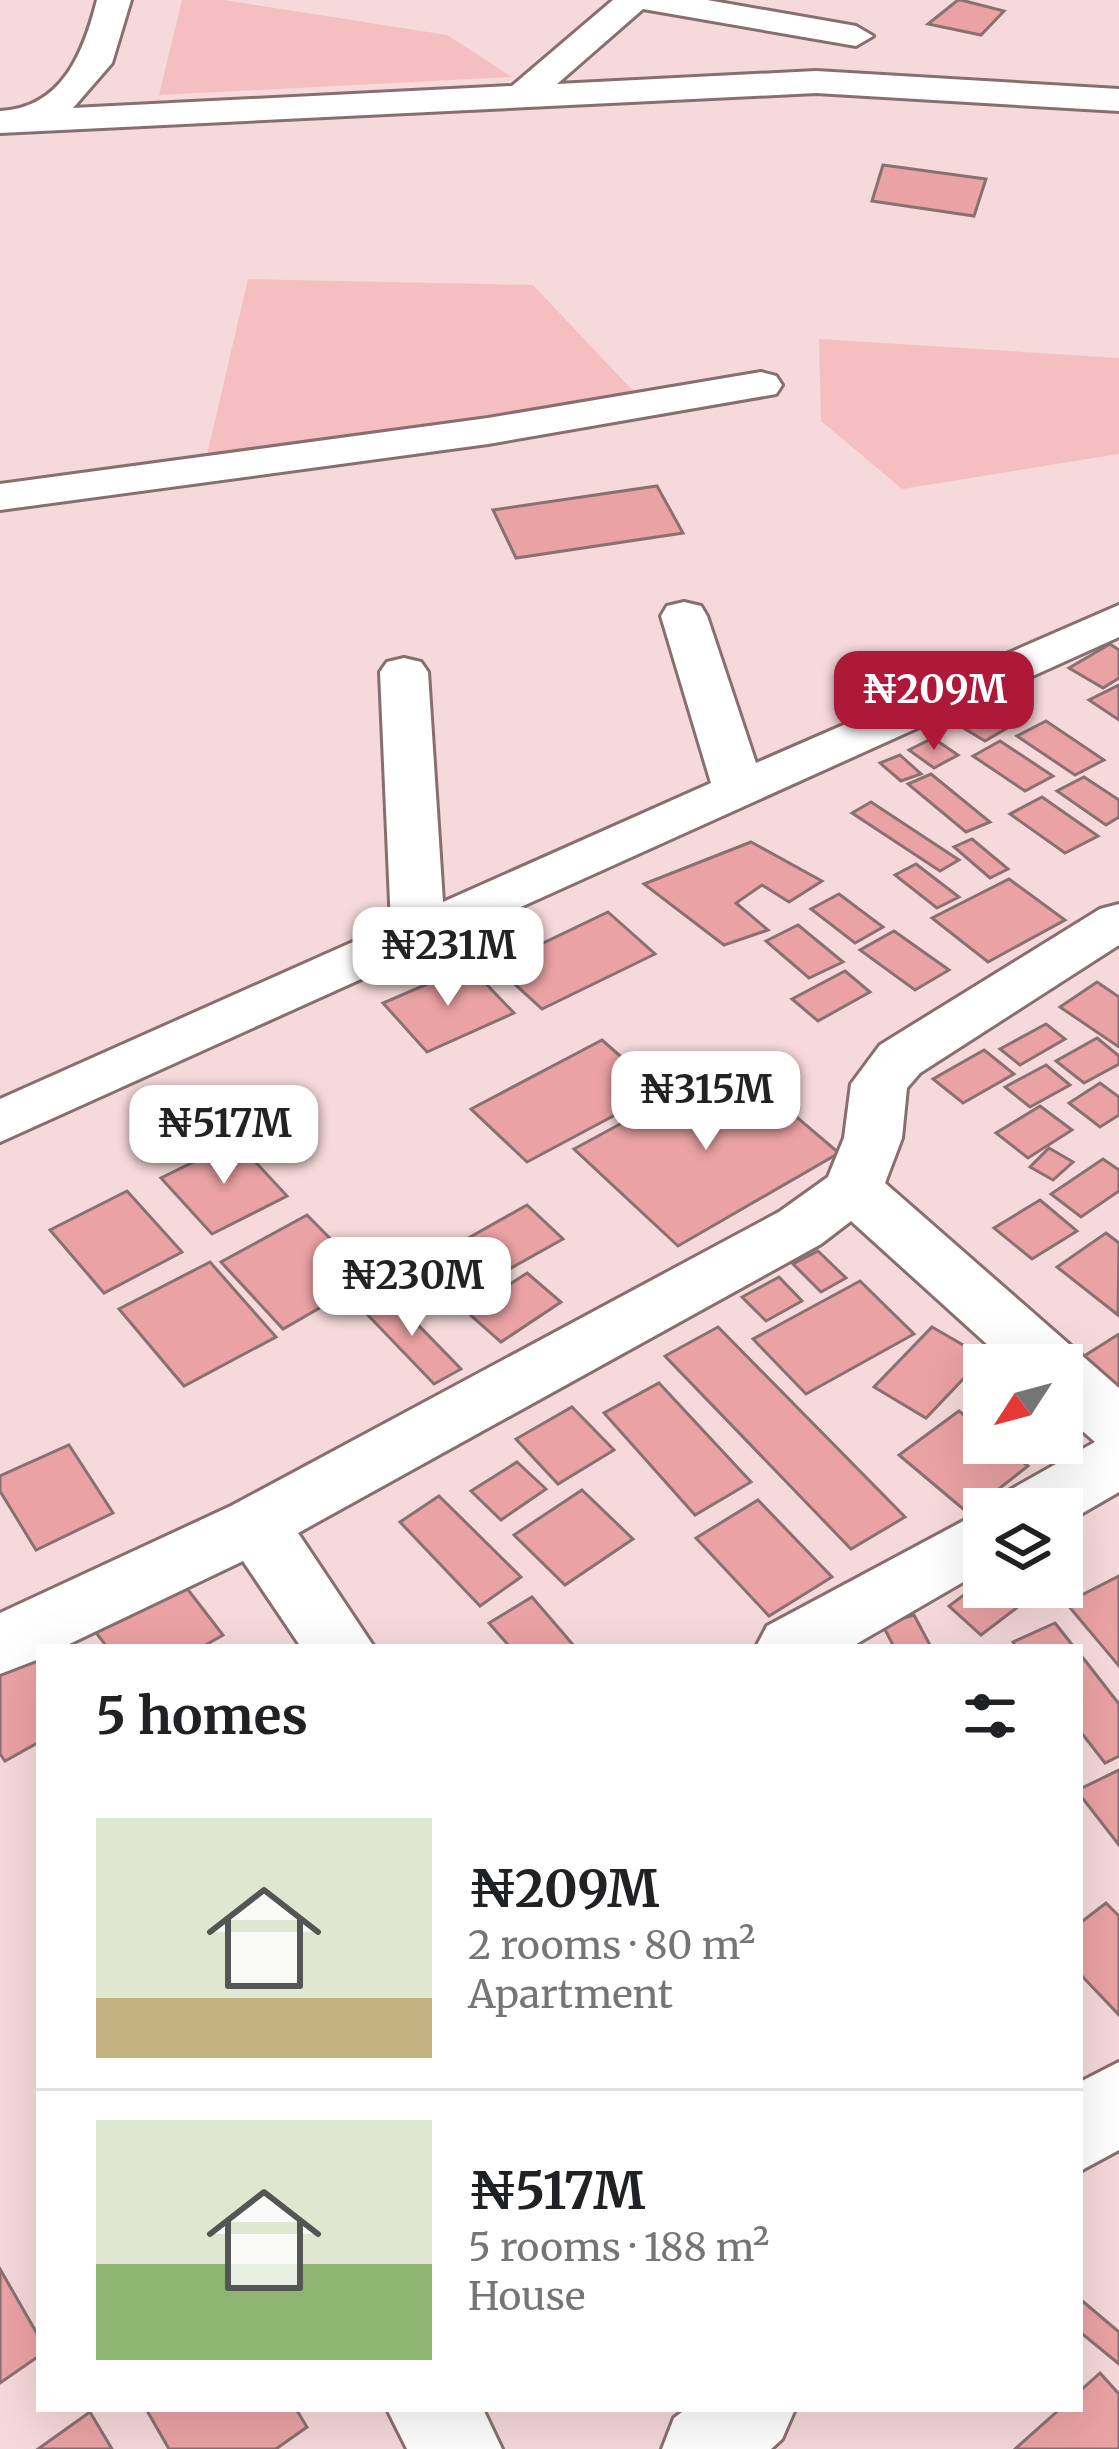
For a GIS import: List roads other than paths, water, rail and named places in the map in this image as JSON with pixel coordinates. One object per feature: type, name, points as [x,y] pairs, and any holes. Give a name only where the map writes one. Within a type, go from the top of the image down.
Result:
[{"type":"street","points":[[7,129],[81,90],[101,50],[114,0]]},
{"type":"street","points":[[521,97],[634,0]]},
{"type":"street","points":[[649,0],[869,24],[822,93]]},
{"type":"street","points":[[7,129],[822,93],[1119,117]]},
{"type":"street","points":[[7,129],[521,97],[822,93],[1119,100]]},
{"type":"street","points":[[0,497],[488,431],[761,385]]},
{"type":"street","points":[[684,616],[739,790]]},
{"type":"street","points":[[0,1122],[1119,619]]},
{"type":"street","points":[[404,671],[418,934]]},
{"type":"street","points":[[0,1645],[255,1525],[800,1228],[853,1189],[873,1138],[879,1084],[901,1059],[1117,925]]},
{"type":"street","points":[[853,1189],[1027,1344]]},
{"type":"street","points":[[1083,1394],[1119,1426]]},
{"type":"street","points":[[1070,1488],[1119,1460]]},
{"type":"street","points":[[255,1525],[338,1644]]},
{"type":"street","points":[[796,1644],[963,1549]]},
{"type":"street","points":[[1083,2129],[1119,2099]]},
{"type":"street","points":[[432,2412],[459,2449]]}]
